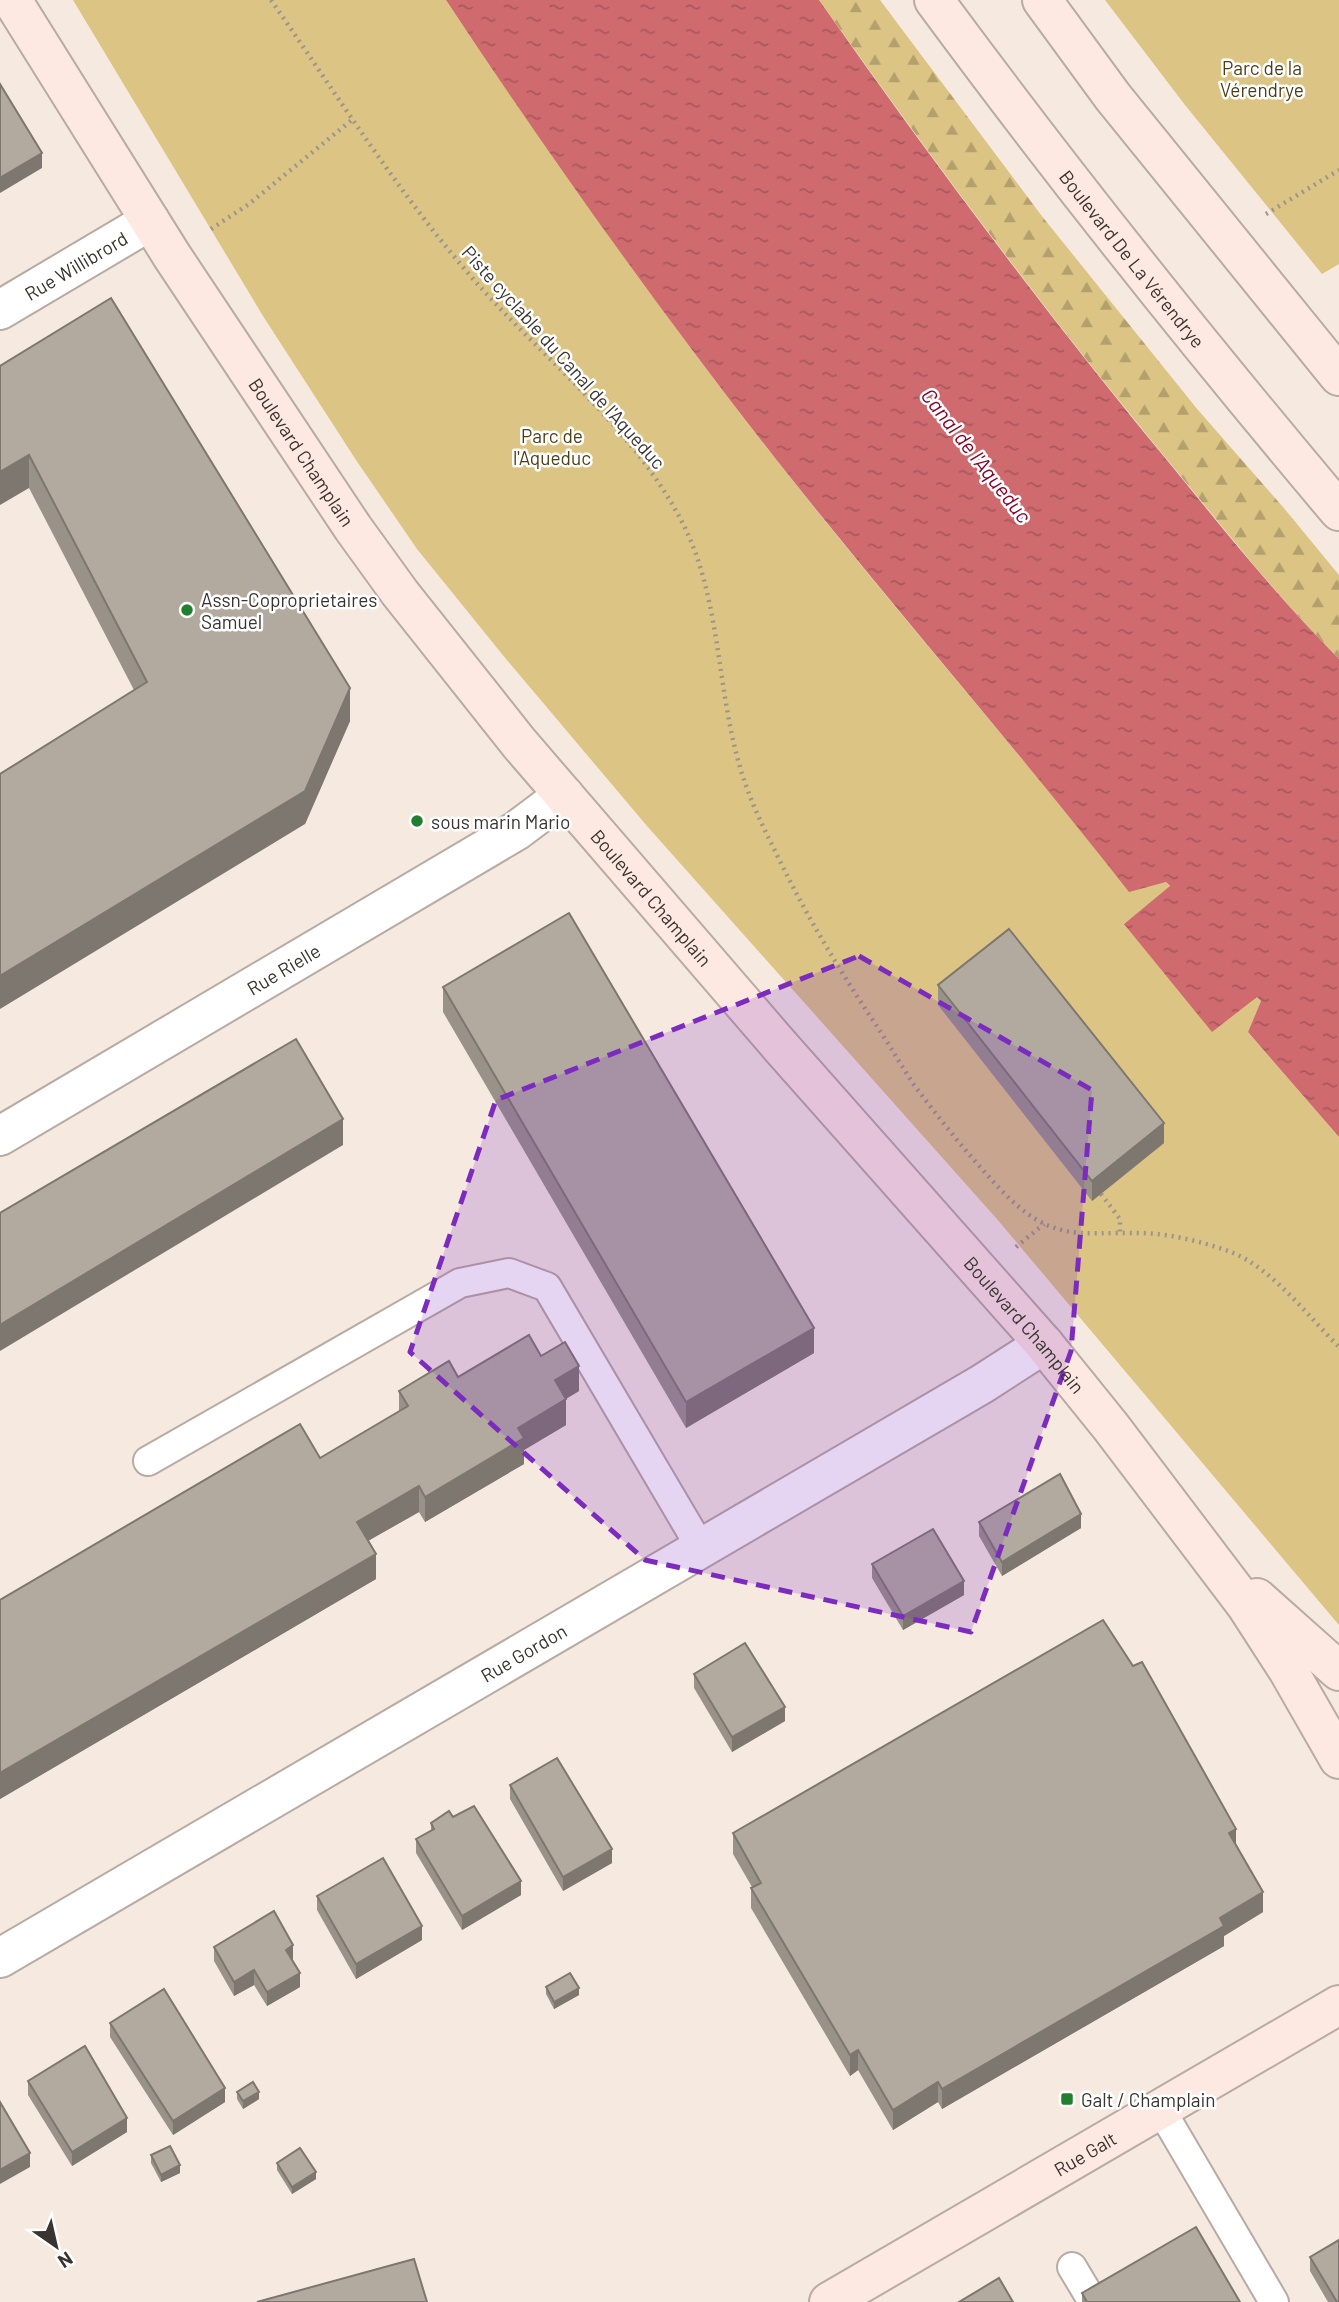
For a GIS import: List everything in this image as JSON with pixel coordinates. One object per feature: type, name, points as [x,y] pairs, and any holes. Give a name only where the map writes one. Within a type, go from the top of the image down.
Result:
[{"type":"main road","name":"Boulevard Champlain","points":[[12,0],[150,221],[346,517],[400,593],[466,678],[564,795],[771,1037],[1044,1344],[1119,1437],[1268,1638],[1339,1759]]},
{"type":"main road","name":"Boulevard De La Vérendrye","points":[[934,0],[1092,208],[1339,511]]},
{"type":"main road","points":[[1042,0],[1113,97],[1339,376]]},
{"type":"main road","points":[[1201,1547],[1339,1671]]},
{"type":"main road","name":"Rue Galt","points":[[829,2302],[1339,2005]]},
{"type":"street","name":"Rue Willibrord","points":[[0,310],[150,221]]},
{"type":"street","name":"Rue Rielle","points":[[0,1136],[516,831],[564,795]]},
{"type":"street","name":"Rue Gordon","points":[[0,1958],[982,1384],[1044,1344]]},
{"type":"lane","points":[[148,1461],[460,1283],[509,1273],[547,1287],[701,1548]]},
{"type":"lane","points":[[1160,2108],[1274,2302]]},
{"type":"lane","points":[[1072,2267],[1093,2302]]},
{"type":"path","name":"Piste cyclable du Canal de l'Aqueduc","points":[[271,0],[414,205],[468,274],[645,463],[680,519],[700,566],[708,597],[732,734],[751,801],[811,922],[912,1082],[950,1131],[1005,1194],[1044,1224],[1077,1234],[1171,1236],[1206,1244],[1251,1261],[1339,1348]]},
{"type":"path","points":[[211,229],[230,218],[353,119]]},
{"type":"path","points":[[1266,214],[1339,170]]},
{"type":"path","points":[[1101,1194],[1120,1219],[1120,1234]]},
{"type":"path","points":[[1010,1252],[1044,1224]]},
{"type":"highlighted area","points":[[859,956],[1092,1090],[1071,1351],[971,1632],[645,1560],[410,1352],[496,1100]]},
{"type":"green space","name":"Parc de l'Aqueduc","points":[[73,0],[446,0],[648,289],[775,458],[863,567],[1129,891],[1166,882],[1170,887],[1124,924],[1257,996],[1261,1001],[1248,1032],[1339,1137],[1339,1625],[996,1218],[647,826],[417,549],[263,316]]},
{"type":"green space","points":[[819,0],[880,0],[1041,215],[1198,410],[1339,575],[1339,659],[1257,568],[1085,358],[950,181]]},
{"type":"green space","name":"Parc de la Vérendrye","points":[[1105,0],[1339,0],[1339,264],[1322,274],[1185,105]]},
{"type":"water","name":"Canal de l'Aqueduc","points":[[446,0],[819,0],[948,180],[1128,413],[1255,567],[1339,659],[1339,1137],[1248,1032],[1261,1001],[1257,997],[1212,1032],[1124,924],[1170,886],[1166,882],[1129,892],[863,567],[775,458],[647,289],[565,175]]},
{"type":"building","points":[[0,84],[42,153],[0,178]]},
{"type":"building","name":"Assn-Coproprietaires Samuel","points":[[111,298],[350,688],[305,791],[0,976],[0,774],[147,682],[29,455],[0,472],[0,366]]},
{"type":"building","points":[[569,913],[814,1328],[686,1402],[443,987]]},
{"type":"building","points":[[1009,929],[1164,1123],[1092,1181],[938,985]]},
{"type":"building","points":[[296,1039],[343,1119],[0,1325],[0,1213]]},
{"type":"building","points":[[529,1335],[541,1356],[565,1342],[579,1366],[555,1380],[566,1399],[518,1428],[524,1438],[425,1497],[419,1486],[357,1522],[376,1554],[0,1773],[0,1600],[300,1424],[320,1458],[408,1406],[399,1391],[449,1361],[458,1377]]},
{"type":"building","points":[[1060,1474],[1081,1514],[1002,1562],[979,1522]]},
{"type":"building","points":[[933,1529],[964,1581],[903,1616],[872,1564]]},
{"type":"building","points":[[1103,1620],[1133,1666],[1142,1662],[1236,1829],[1229,1833],[1263,1892],[1220,1918],[1224,1926],[942,2089],[938,2082],[893,2110],[858,2050],[850,2055],[751,1888],[761,1883],[733,1833]]},
{"type":"building","points":[[745,1643],[785,1707],[732,1737],[694,1674]]},
{"type":"building","points":[[557,1758],[612,1849],[563,1877],[510,1785]]},
{"type":"building","points":[[474,1806],[521,1881],[462,1916],[416,1839],[434,1829],[431,1823],[449,1811],[453,1817]]},
{"type":"building","points":[[383,1858],[422,1926],[356,1964],[317,1896]]},
{"type":"building","points":[[274,1911],[293,1945],[286,1950],[300,1973],[267,1992],[254,1970],[234,1982],[214,1947]]},
{"type":"building","points":[[570,1973],[579,1988],[554,2002],[546,1987]]},
{"type":"building","points":[[164,1989],[225,2088],[173,2121],[110,2023]]},
{"type":"building","points":[[85,2046],[127,2118],[72,2152],[28,2081]]},
{"type":"building","points":[[253,2082],[259,2092],[243,2101],[237,2092]]},
{"type":"building","points":[[0,2102],[30,2153],[0,2170]]},
{"type":"building","points":[[170,2146],[180,2165],[161,2175],[151,2155]]},
{"type":"building","points":[[300,2148],[316,2172],[292,2187],[277,2163]]},
{"type":"building","points":[[1196,2227],[1240,2302],[1087,2302],[1082,2293]]},
{"type":"building","points":[[1339,2240],[1339,2302],[1337,2302],[1310,2257]]},
{"type":"building","points":[[414,2259],[427,2302],[257,2302]]},
{"type":"building","points":[[999,2278],[1013,2302],[959,2302]]},
{"type":"place","name":"Assn-Coproprietaires Samuel","points":[[187,610]]},
{"type":"place","name":"sous marin Mario","points":[[417,821]]},
{"type":"place","name":"Galt / Champlain","points":[[1067,2099]]}]
